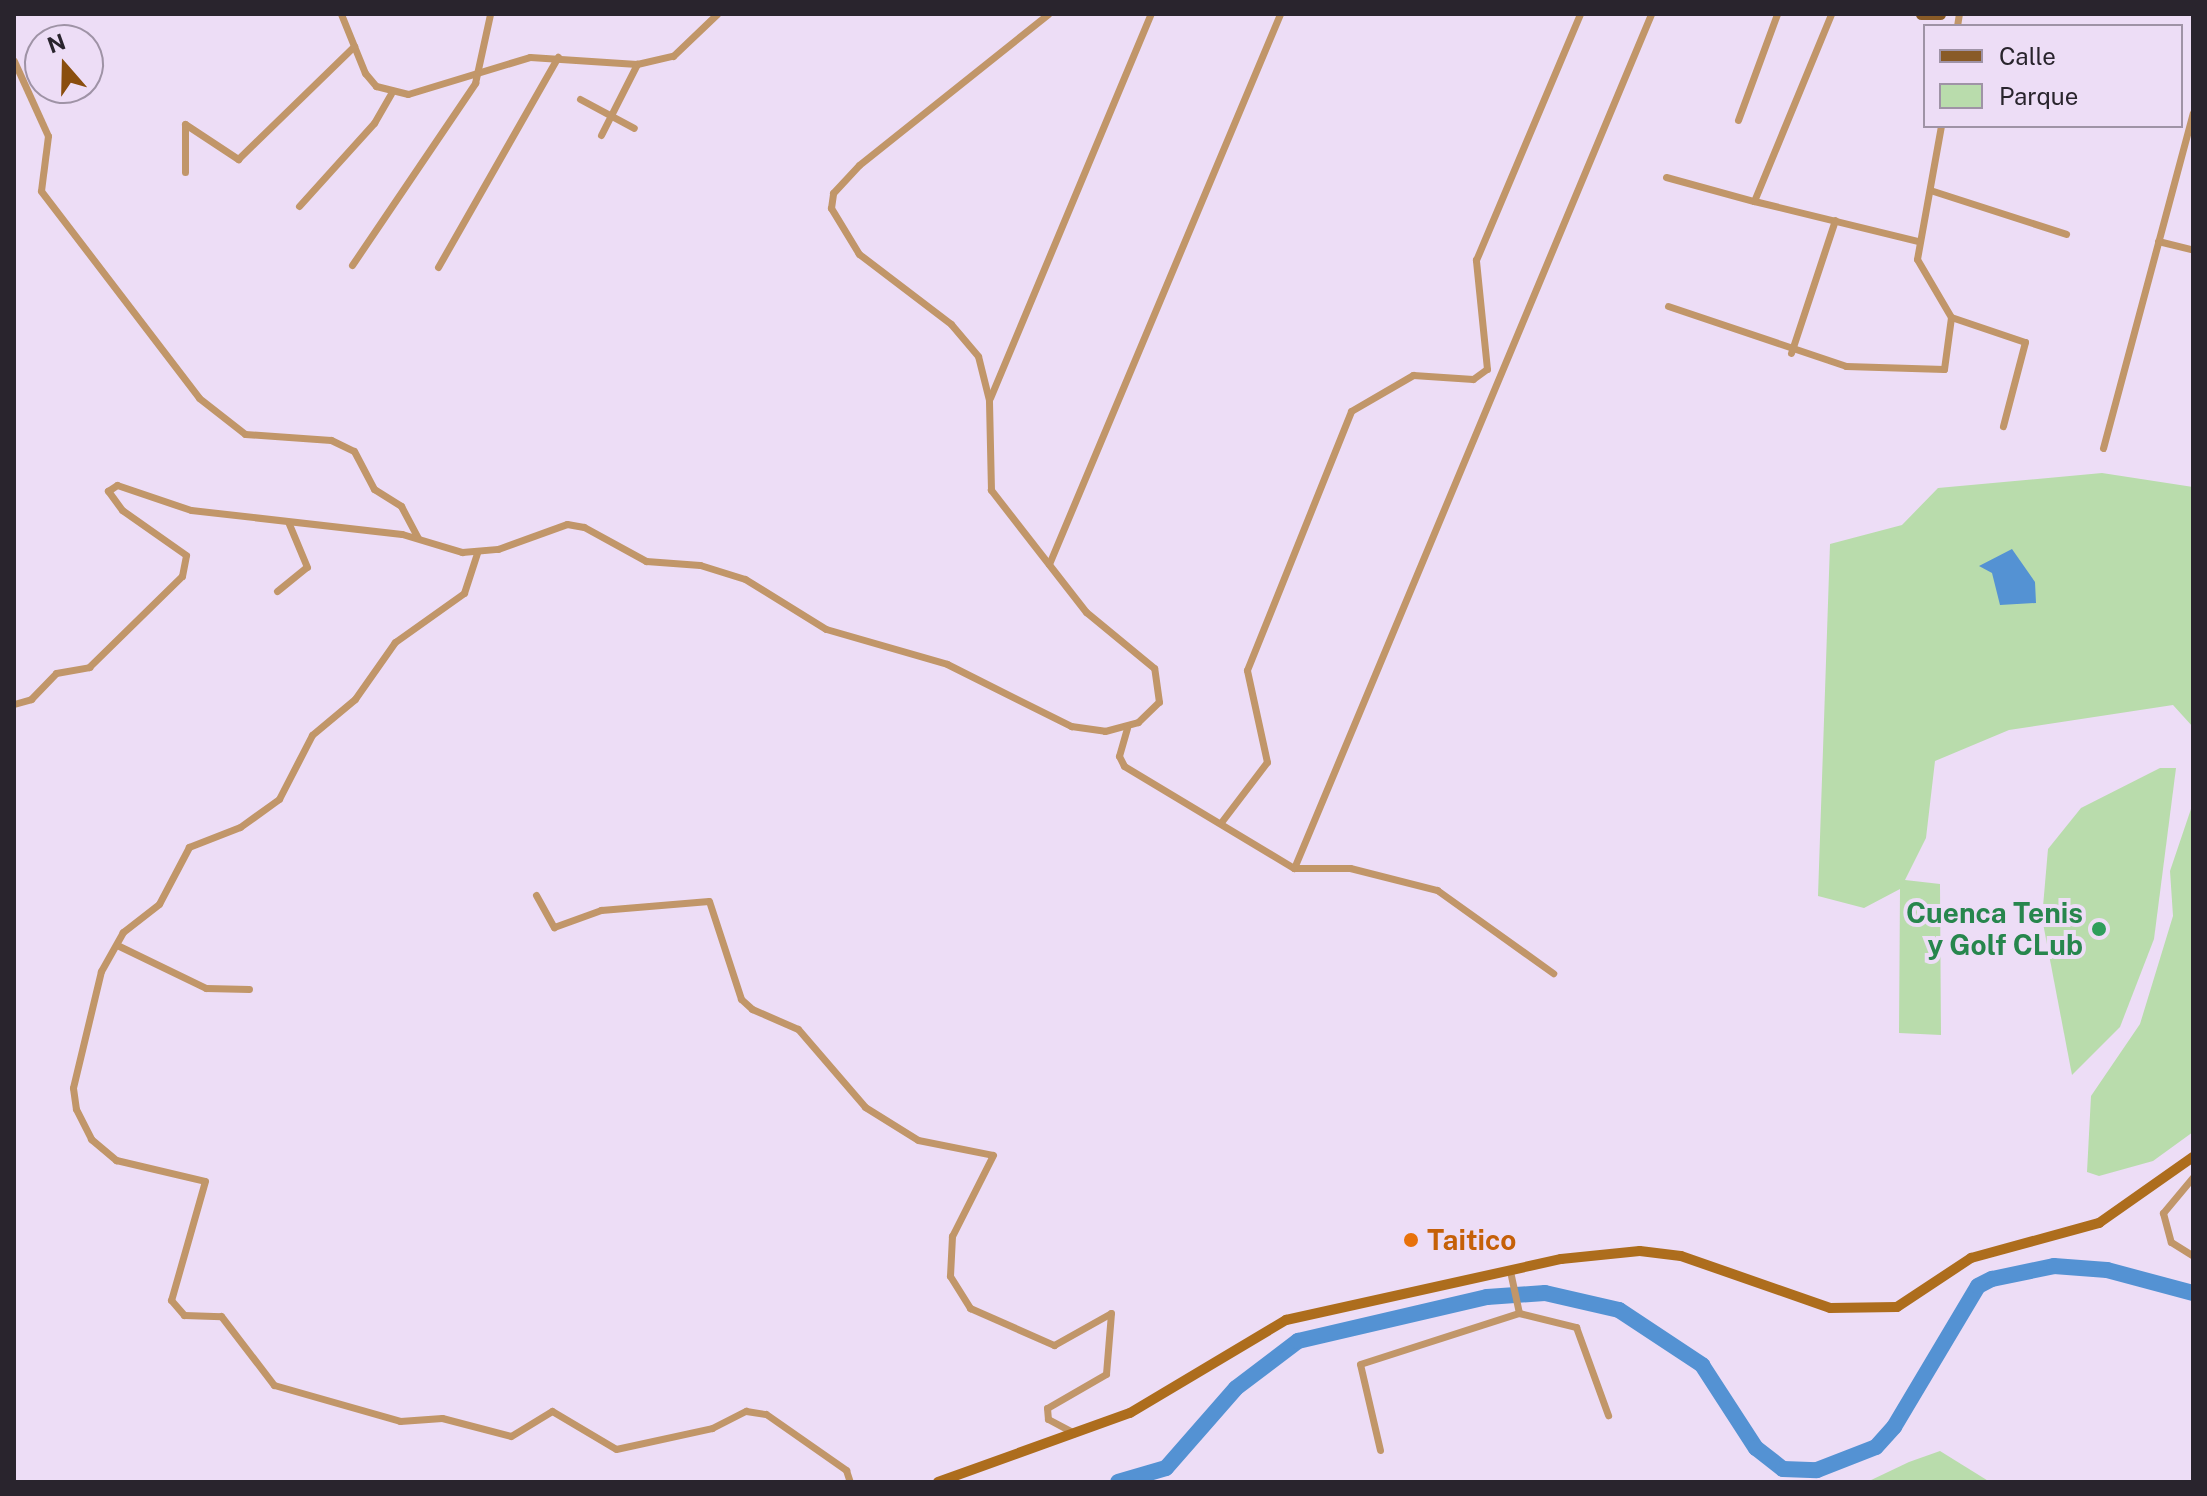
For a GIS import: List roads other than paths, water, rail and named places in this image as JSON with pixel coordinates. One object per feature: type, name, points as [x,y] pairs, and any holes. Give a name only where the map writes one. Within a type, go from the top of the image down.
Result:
[{"type":"main road","points":[[1921,14],[1940,14]]},
{"type":"street","points":[[341,14],[365,73],[391,93],[425,91],[530,57],[637,64],[692,45],[717,14]]},
{"type":"street","points":[[352,265],[480,73],[490,14]]},
{"type":"street","points":[[1048,14],[859,165],[832,199],[837,227],[859,254],[965,337],[989,400],[991,490],[1093,619],[1154,668],[1159,702],[1127,728],[1119,756],[1124,766],[1222,821],[1294,868],[1350,868],[1437,890],[1553,973]]},
{"type":"street","points":[[989,400],[1151,14]]},
{"type":"street","points":[[1049,564],[1280,14]]},
{"type":"street","points":[[1222,821],[1267,762],[1247,670],[1351,411],[1413,375],[1473,379],[1487,369],[1476,260],[1580,14]]},
{"type":"street","points":[[1294,868],[1651,14]]},
{"type":"street","points":[[1738,120],[1777,14]]},
{"type":"street","points":[[1754,201],[1831,14]]},
{"type":"street","points":[[185,172],[185,124],[238,159],[354,46]]},
{"type":"street","points":[[438,267],[558,57]]},
{"type":"street","points":[[14,61],[48,136],[41,191],[199,398],[245,434],[331,440],[354,451],[374,489],[401,506],[418,538]]},
{"type":"street","points":[[601,135],[637,64]]},
{"type":"street","points":[[299,206],[374,123],[391,93]]},
{"type":"street","points":[[580,99],[634,128]]},
{"type":"street","points":[[2103,448],[2193,113]]},
{"type":"street","points":[[1941,128],[1918,241],[1919,268],[1951,317],[2025,342],[2003,426]]},
{"type":"street","points":[[1666,177],[1918,241]]},
{"type":"street","points":[[1930,190],[2066,234]]},
{"type":"street","points":[[1791,353],[1835,220]]},
{"type":"street","points":[[2158,241],[2193,250]]},
{"type":"street","points":[[1668,306],[1791,353],[1856,368],[1944,369],[1951,317]]},
{"type":"street","points":[[14,704],[31,699],[56,673],[89,667],[147,616],[186,568],[186,555],[140,527],[111,498],[111,487],[191,510],[418,538],[477,553],[536,531],[584,527],[646,561],[700,565],[745,579],[826,629],[947,664],[1071,726],[1127,728]]},
{"type":"street","points":[[277,591],[307,567],[289,524]]},
{"type":"street","points":[[477,553],[464,593],[395,642],[355,699],[312,735],[279,799],[240,827],[189,847],[159,904],[117,945],[96,991],[96,1016],[73,1088],[76,1109],[91,1139],[116,1160],[205,1181],[171,1300],[184,1315],[221,1316],[270,1382],[389,1419],[442,1418],[511,1436],[552,1411],[616,1449],[756,1412],[780,1420],[804,1447],[846,1470],[850,1482]]},
{"type":"street","points":[[536,895],[542,917],[554,927],[601,910],[709,901],[741,999],[752,1009],[798,1029],[865,1107],[918,1140],[993,1155],[952,1236],[950,1276],[970,1308],[1054,1345],[1111,1313],[1106,1374],[1047,1408],[1048,1419],[1074,1433]]},
{"type":"street","points":[[117,945],[206,988],[249,989]]},
{"type":"street","points":[[938,1482],[1074,1433],[1162,1396],[1286,1320],[1426,1284],[1512,1277],[1640,1251],[1681,1256],[1830,1308],[1877,1312],[1926,1293],[1971,1258],[2099,1223],[2193,1157]]},
{"type":"street","points":[[2193,1177],[2163,1213],[2171,1242],[2193,1256]]},
{"type":"street","points":[[1512,1277],[1518,1309]]},
{"type":"street","points":[[1380,1450],[1360,1364],[1518,1309],[1576,1327],[1608,1415]]},
{"type":"water","points":[[2012,549],[2035,582],[2036,603],[2000,605],[1992,573],[1979,566]]},
{"type":"waterway","points":[[1118,1482],[1166,1468],[1236,1388],[1298,1341],[1487,1297],[1545,1293],[1619,1310],[1702,1365],[1756,1448],[1783,1469],[1817,1470],[1876,1447],[1894,1427],[1978,1286],[1992,1279],[2054,1266],[2107,1270],[2193,1293]]},
{"type":"place","name":"Cuenca Tenis y Golf CLub","points":[[2099,929]]},
{"type":"place","name":"Taitico","points":[[1411,1240]]}]
